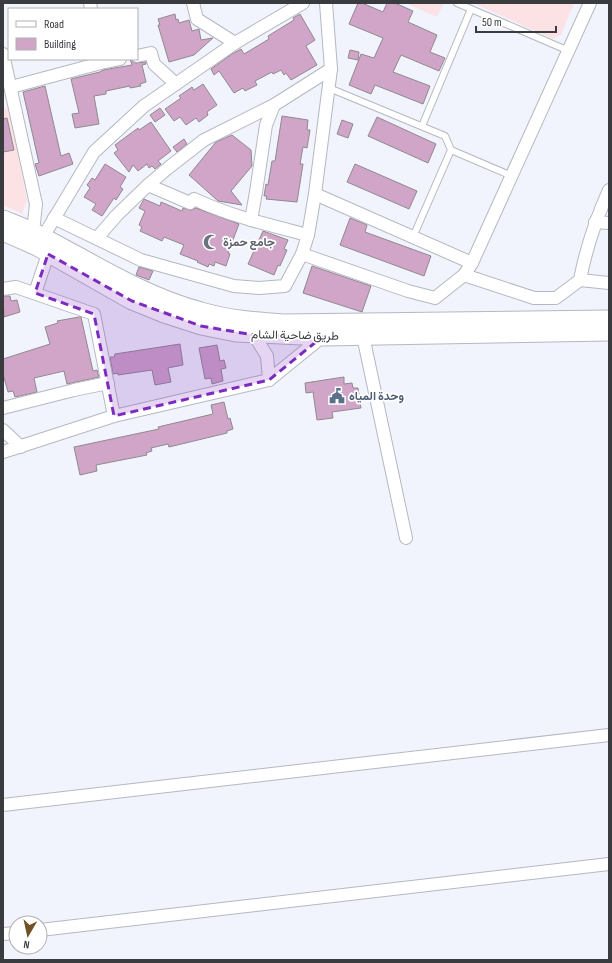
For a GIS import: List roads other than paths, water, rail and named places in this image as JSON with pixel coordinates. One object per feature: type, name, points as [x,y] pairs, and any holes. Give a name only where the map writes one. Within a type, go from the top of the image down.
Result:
[{"type":"main road","name":"طريق ضاحية الشام","points":[[3,219],[38,234],[140,288],[202,311],[241,319],[283,323],[609,319]]},
{"type":"main road","name":"طريق ضاحية الشام","points":[[3,232],[37,247],[132,301],[164,314],[201,326],[236,333],[322,337],[609,332]]},
{"type":"street","points":[[193,3],[197,19],[235,43]]},
{"type":"street","points":[[38,234],[54,218],[94,152],[144,106],[235,43],[303,3]]},
{"type":"street","points":[[54,218],[141,260],[234,286],[259,288],[285,286],[302,254],[308,235],[315,194],[331,69],[326,3]]},
{"type":"street","points":[[302,254],[408,291],[435,298],[464,275],[472,264],[590,3]]},
{"type":"street","points":[[138,56],[151,53],[154,64],[176,84]]},
{"type":"street","points":[[3,54],[11,87],[8,100],[36,204],[38,234]]},
{"type":"street","points":[[11,87],[100,61],[110,60]]},
{"type":"street","points":[[97,238],[117,215],[148,185],[204,140],[274,105],[331,69]]},
{"type":"street","points":[[250,220],[256,192],[266,125],[274,105]]},
{"type":"street","points":[[148,185],[190,203],[194,199],[229,214],[308,235]]},
{"type":"street","points":[[464,275],[534,298],[556,298],[580,280],[586,252],[609,190]]},
{"type":"street","points":[[315,194],[472,264]]},
{"type":"street","points":[[596,222],[609,223]]},
{"type":"street","points":[[35,293],[48,254]]},
{"type":"street","points":[[580,280],[609,283]]},
{"type":"street","points":[[3,289],[16,287],[94,314],[114,416]]},
{"type":"street","points":[[254,335],[267,356],[269,380]]},
{"type":"street","points":[[363,336],[406,538]]},
{"type":"street","points":[[3,452],[114,416],[269,380],[322,337]]},
{"type":"street","points":[[3,408],[108,383]]},
{"type":"street","points":[[3,430],[21,447]]},
{"type":"street","points":[[3,805],[609,735]]},
{"type":"street","points":[[48,929],[609,864]]},
{"type":"lane","points":[[457,3],[568,51]]},
{"type":"lane","points":[[422,126],[471,9]]},
{"type":"lane","points":[[329,88],[445,136],[451,150],[512,176]]},
{"type":"lane","points":[[413,237],[451,150]]},
{"type":"place","name":"جامع حمزة","points":[[211,242]]},
{"type":"place","name":"وحدة المياه","points":[[337,396]]}]
